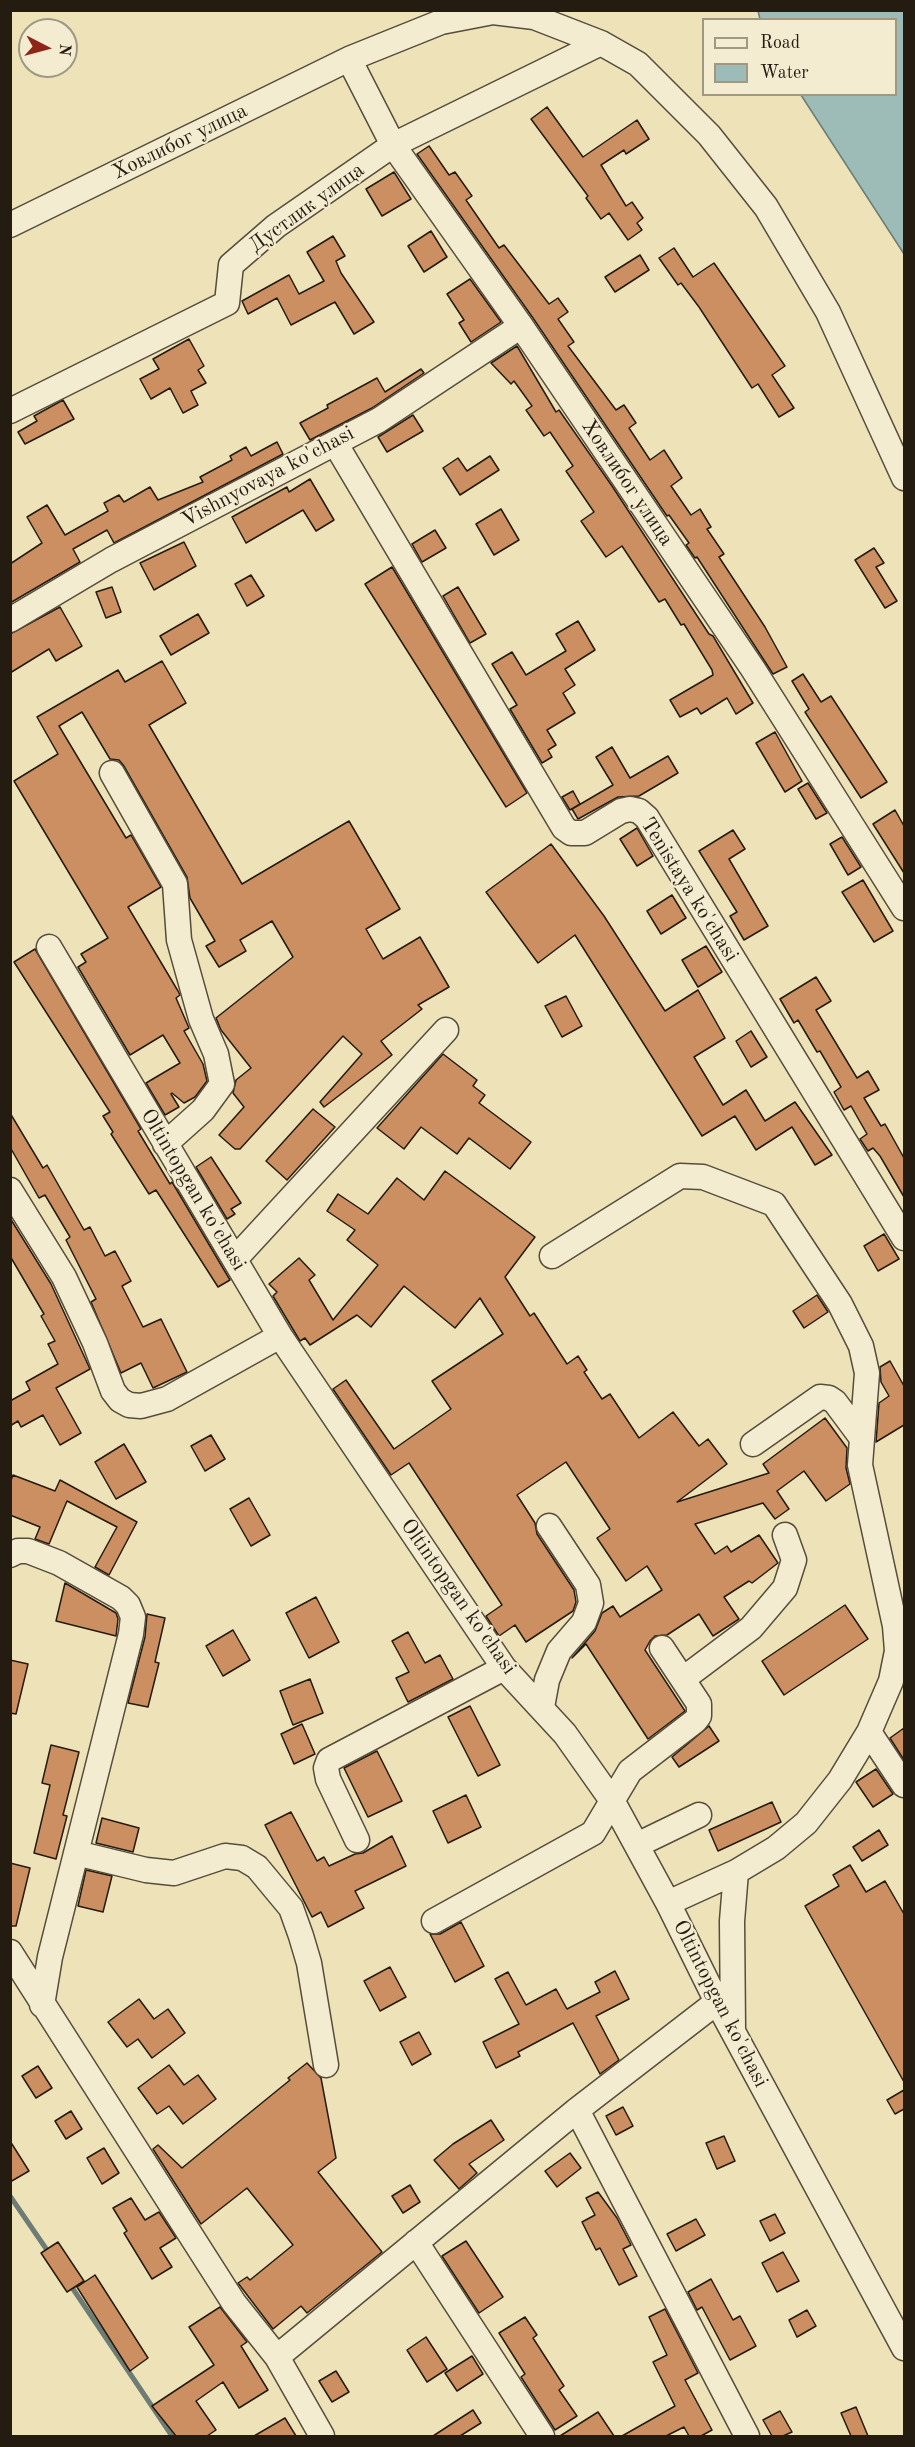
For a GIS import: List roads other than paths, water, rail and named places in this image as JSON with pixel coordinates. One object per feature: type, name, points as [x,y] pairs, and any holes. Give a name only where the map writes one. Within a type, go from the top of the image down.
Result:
[{"type":"street","name":"Ховлибог улица","points":[[10,225],[350,59],[441,22],[493,12],[534,17],[601,43],[638,64],[709,135],[766,207],[828,312],[904,478]]},
{"type":"street","name":"Дустлик улица","points":[[10,411],[227,303],[231,265],[276,226],[393,146],[601,43]]},
{"type":"street","name":"Ховлибог улица","points":[[350,59],[393,146],[521,326],[753,669],[904,908]]},
{"type":"street","name":"Vishnyovaya ko'chasi","points":[[10,620],[111,560],[379,420],[521,326]]},
{"type":"street","name":"Tenistaya ko'chasi","points":[[335,443],[564,828],[571,833],[585,833],[621,811],[630,809],[639,811],[646,818],[904,1238]]},
{"type":"street","points":[[112,773],[175,884],[179,940],[201,1019],[216,1053],[222,1084],[203,1110],[165,1144]]},
{"type":"street","name":"Oltintopgan ko'chasi","points":[[49,947],[280,1336],[504,1668],[542,1707],[613,1802],[668,1903],[717,2002],[904,2348]]},
{"type":"street","points":[[235,1259],[446,1030]]},
{"type":"street","points":[[552,1256],[680,1176],[703,1177],[774,1204],[840,1304],[861,1346],[867,1373],[861,1437],[861,1465],[895,1626],[897,1651],[891,1681],[869,1732],[840,1780],[806,1823],[776,1848],[736,1872],[668,1903]]},
{"type":"street","points":[[10,1190],[64,1277],[95,1343],[113,1391],[120,1400],[141,1406],[167,1399],[280,1336]]},
{"type":"street","points":[[753,1444],[820,1397],[836,1402],[861,1437]]},
{"type":"street","points":[[542,1707],[547,1680],[559,1651],[584,1622],[591,1603],[588,1585],[549,1526]]},
{"type":"street","points":[[683,1679],[751,1628],[785,1588],[794,1560],[785,1535]]},
{"type":"street","points":[[10,1556],[18,1551],[28,1551],[58,1563],[121,1598],[133,1617],[131,1634],[51,1957],[42,2005]]},
{"type":"street","points":[[434,1921],[592,1833],[630,1771],[699,1716],[699,1704],[662,1648]]},
{"type":"street","points":[[357,1840],[328,1779],[326,1768],[329,1760],[504,1668]]},
{"type":"street","points":[[869,1732],[904,1785]]},
{"type":"street","points":[[637,1845],[699,1815]]},
{"type":"street","points":[[76,1854],[146,1870],[174,1873],[225,1856],[242,1858],[257,1867],[291,1908],[301,1936],[309,1963],[326,2065]]},
{"type":"street","points":[[733,2032],[732,1921],[736,1872]]},
{"type":"street","points":[[10,1952],[234,2303],[277,2356],[322,2436]]},
{"type":"street","points":[[277,2356],[577,2110],[717,2002]]},
{"type":"street","points":[[577,2110],[747,2436]]},
{"type":"street","points":[[417,2242],[542,2436]]},
{"type":"water","points":[[758,11],[904,11],[904,254],[802,96],[897,96],[897,18],[760,18]]},
{"type":"waterway","points":[[10,2196],[49,2253]]},
{"type":"waterway","points":[[69,2283],[172,2436]]}]
